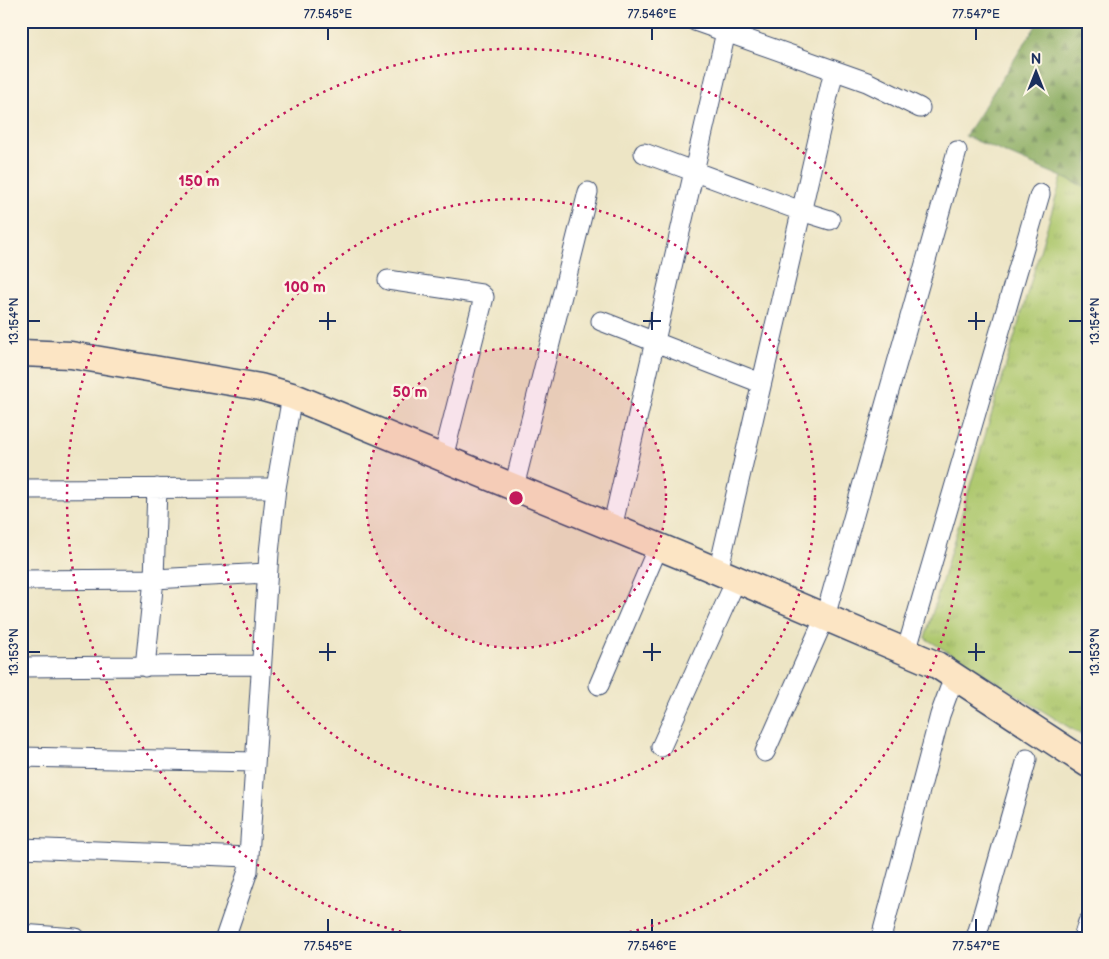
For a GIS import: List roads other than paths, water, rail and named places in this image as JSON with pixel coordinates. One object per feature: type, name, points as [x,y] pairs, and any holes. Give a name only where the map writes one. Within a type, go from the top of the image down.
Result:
[{"type":"main road","points":[[21,353],[71,355],[260,387],[292,396],[658,547],[937,665],[1088,764]]},
{"type":"street","points":[[695,21],[867,82],[920,108]]},
{"type":"street","points":[[612,528],[726,32]]},
{"type":"street","points":[[661,747],[727,576],[761,383],[834,70]]},
{"type":"street","points":[[765,752],[825,617],[957,151]]},
{"type":"street","points":[[644,153],[801,212],[830,220]]},
{"type":"street","points":[[514,487],[588,192]]},
{"type":"street","points":[[906,652],[1040,194]]},
{"type":"street","points":[[388,280],[481,294],[484,297],[443,458]]},
{"type":"street","points":[[601,321],[761,383]]},
{"type":"street","points":[[225,938],[248,871],[267,573],[276,488],[292,396]]},
{"type":"street","points":[[145,667],[154,579],[157,488]]},
{"type":"street","points":[[21,489],[276,488]]},
{"type":"street","points":[[600,685],[658,547]]},
{"type":"street","points":[[21,580],[154,579],[267,573]]},
{"type":"street","points":[[21,667],[262,665]]},
{"type":"street","points":[[881,938],[940,715],[954,677]]},
{"type":"street","points":[[21,757],[255,762]]},
{"type":"street","points":[[976,938],[1027,759]]},
{"type":"street","points":[[21,848],[249,857]]},
{"type":"street","points":[[1084,938],[1088,922]]},
{"type":"street","points":[[21,934],[76,938]]}]
